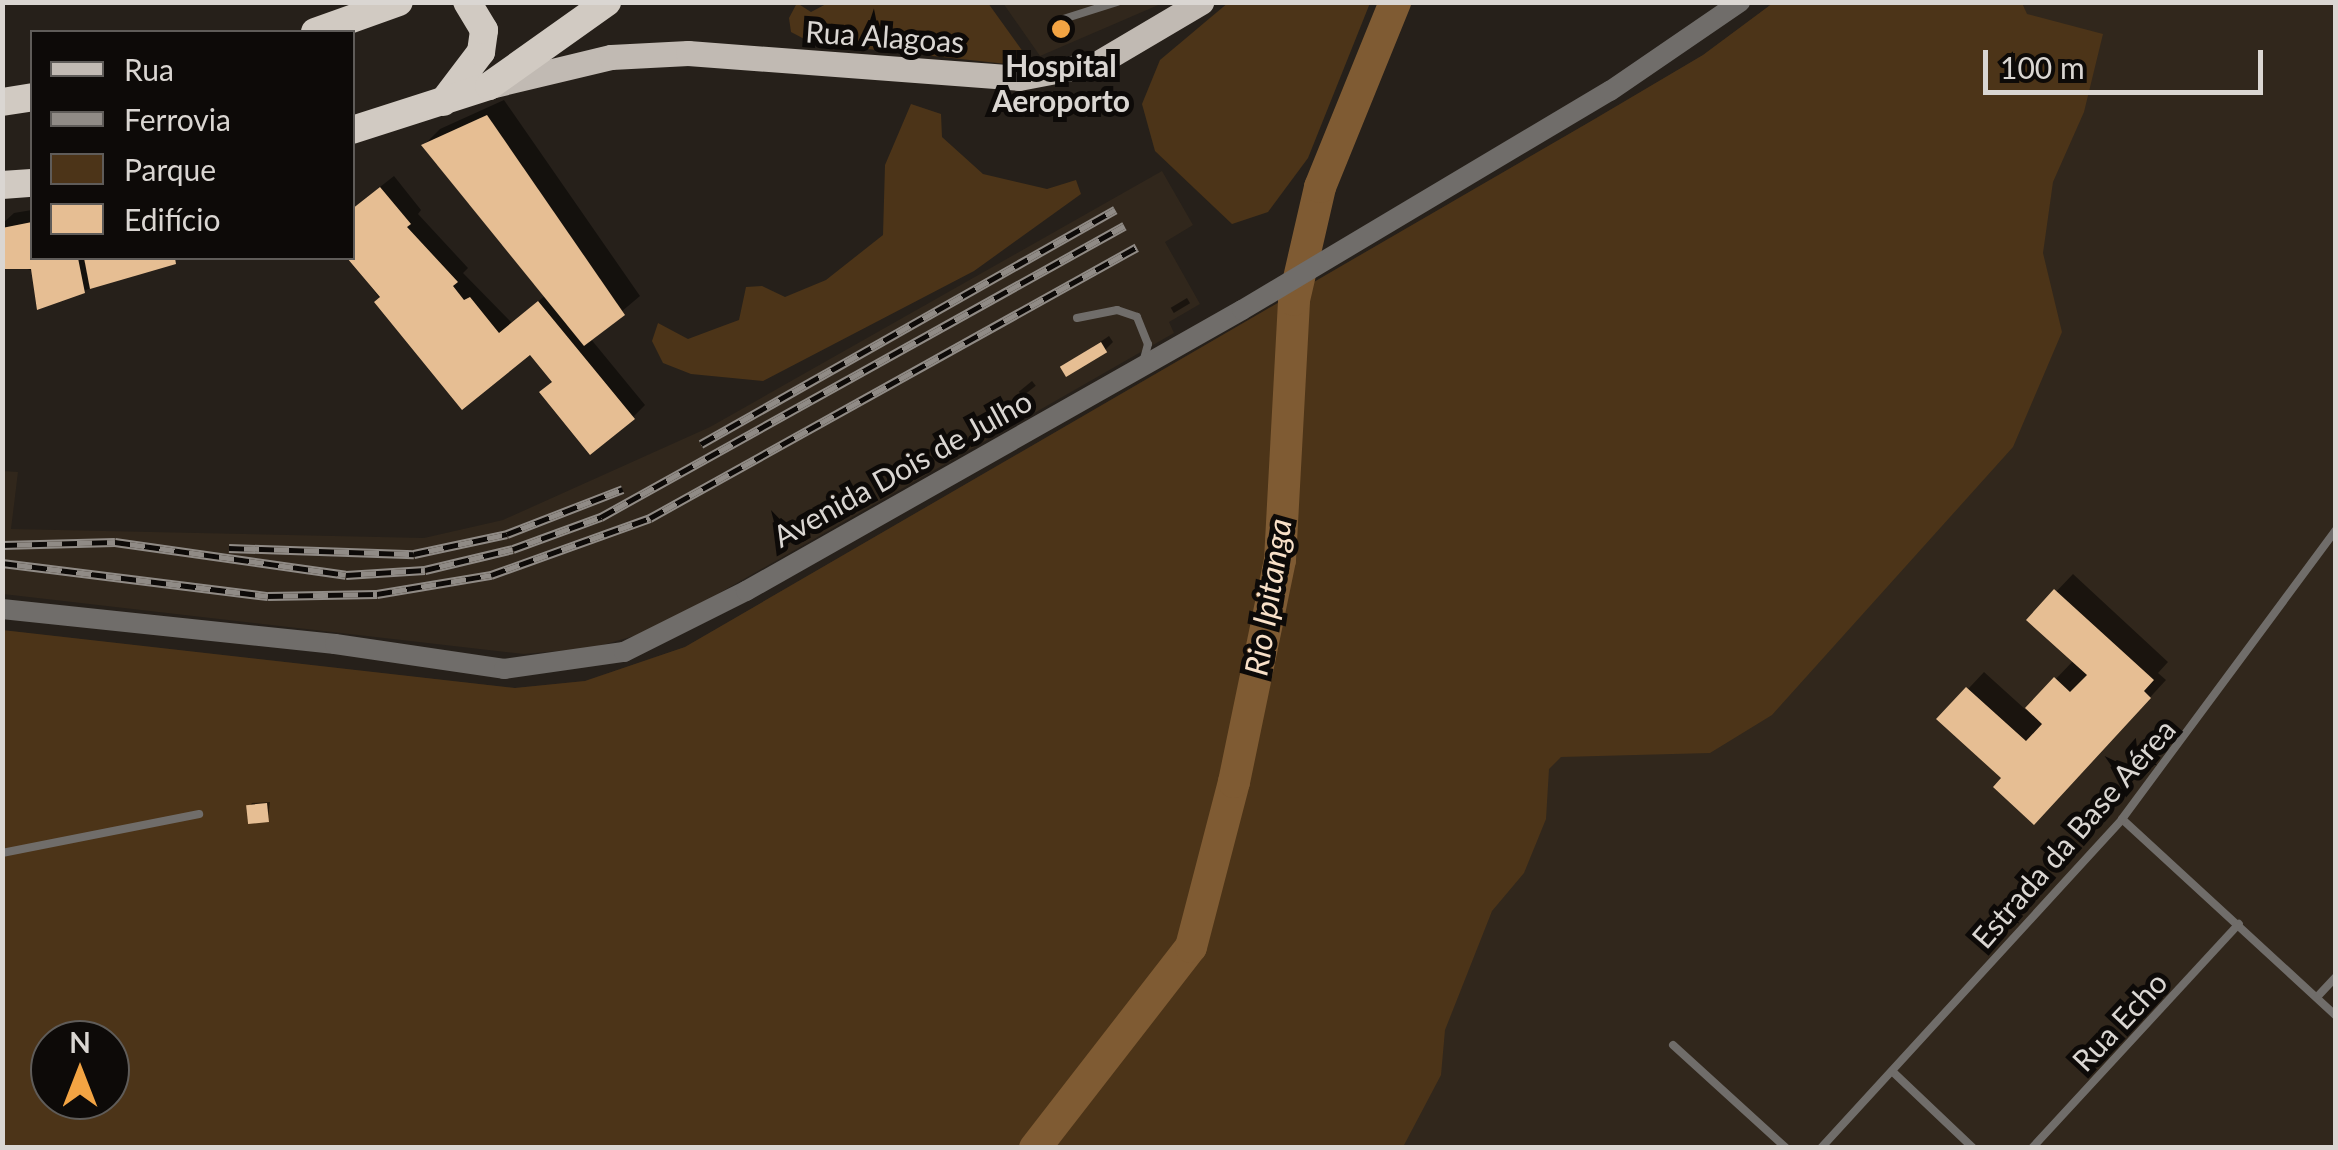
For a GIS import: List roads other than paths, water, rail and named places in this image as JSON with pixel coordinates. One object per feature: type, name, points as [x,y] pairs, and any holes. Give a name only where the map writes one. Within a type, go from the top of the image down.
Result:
[{"type":"highway","points":[[442,103],[480,52],[484,30],[467,2]]},
{"type":"highway","points":[[355,129],[489,86],[607,2]]},
{"type":"highway","points":[[321,30],[394,6]]},
{"type":"highway","points":[[2,102],[30,97]]},
{"type":"highway","points":[[2,186],[30,183]]},
{"type":"main road","name":"Rua Alagoas","points":[[489,86],[611,57],[688,53],[1019,78],[1098,63],[1201,2]]},
{"type":"street","name":"Avenida Dois de Julho","points":[[2,609],[335,644],[504,669],[568,664],[624,652],[671,632],[1242,310],[1610,90],[1740,2]]},
{"type":"lane","points":[[1056,21],[1117,2]]},
{"type":"lane","points":[[1077,318],[1116,310],[1137,317],[1148,344],[1142,367]]},
{"type":"lane","name":"Estrada da Base Aérea","points":[[1822,1148],[2122,819],[2336,530]]},
{"type":"lane","points":[[2,854],[199,814]]},
{"type":"lane","points":[[2122,819],[2336,1016]]},
{"type":"lane","name":"Rua Echo","points":[[2032,1148],[2238,924]]},
{"type":"lane","points":[[2318,996],[2336,977]]},
{"type":"lane","points":[[1673,1046],[1786,1148]]},
{"type":"lane","points":[[1893,1072],[1973,1148]]},
{"type":"waterway","name":"Rio Ipitanga","points":[[1035,1148],[1191,947],[1234,782],[1280,560],[1294,300],[1320,187],[1395,2]]},
{"type":"railway","points":[[701,444],[1115,210]]},
{"type":"railway","points":[[2,545],[115,542],[346,575],[425,570],[513,549],[601,517],[1124,226]]},
{"type":"railway","points":[[2,563],[268,596],[377,594],[491,575],[650,518],[1137,247]]},
{"type":"railway","points":[[229,548],[414,554],[507,534],[623,489]]},
{"type":"place","name":"Hospital Aeroporto","points":[[1061,29]]}]
